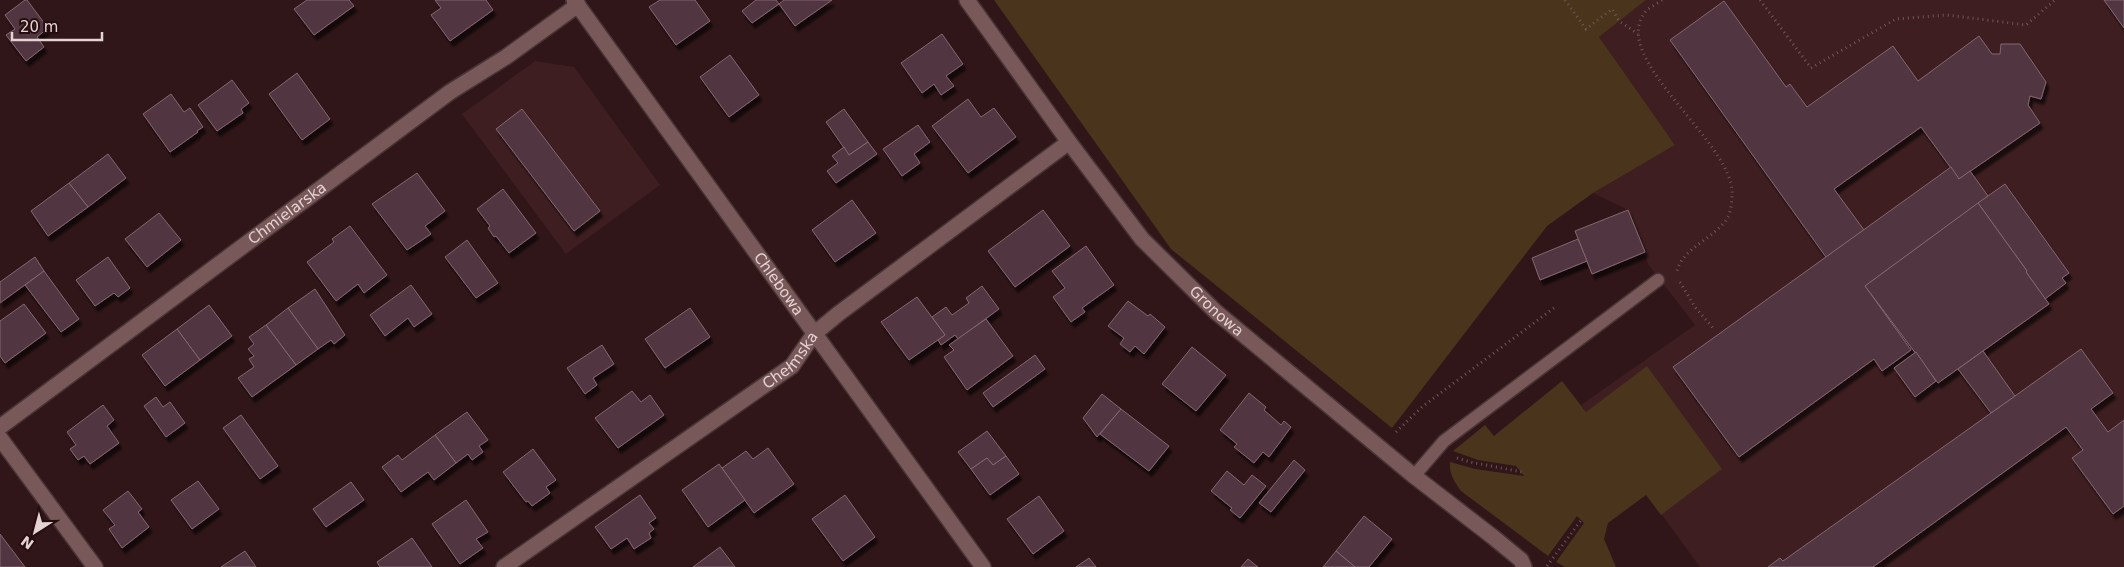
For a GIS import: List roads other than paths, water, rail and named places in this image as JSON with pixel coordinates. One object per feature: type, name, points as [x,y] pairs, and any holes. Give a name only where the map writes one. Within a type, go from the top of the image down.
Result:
[{"type":"street","name":"Gronowa","points":[[967,0],[1068,142],[1142,239],[1209,305],[1414,476],[1521,560],[1524,567]]},
{"type":"street","name":"Chlebowa","points":[[576,2],[983,567]]},
{"type":"street","name":"Chmielarska","points":[[0,427],[450,92],[506,57],[576,2]]},
{"type":"street","name":"Chełmska","points":[[504,567],[792,366],[814,334],[1068,142]]},
{"type":"street","points":[[0,438],[95,567]]},
{"type":"lane","points":[[1414,476],[1444,441],[1658,280]]}]
